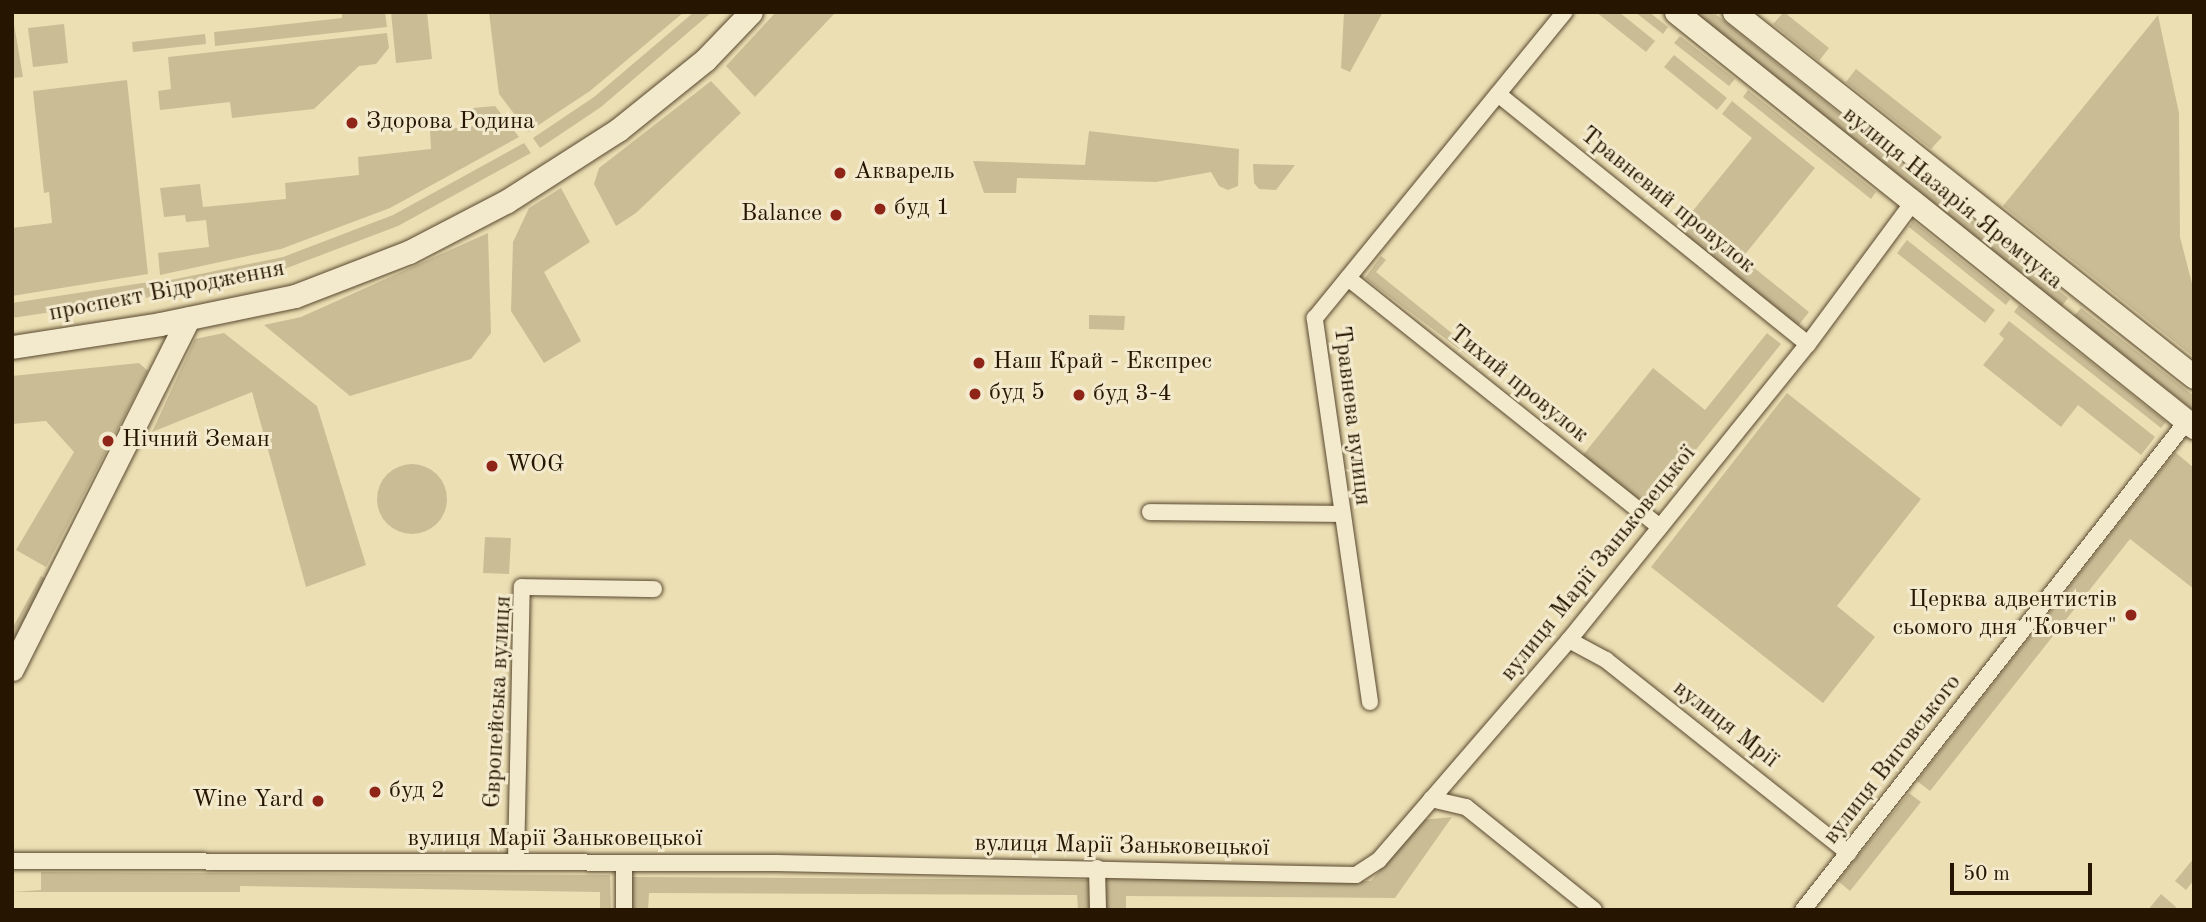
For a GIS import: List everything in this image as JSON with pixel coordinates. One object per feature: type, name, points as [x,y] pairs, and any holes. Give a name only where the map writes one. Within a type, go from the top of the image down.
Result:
[{"type":"street","name":"проспект Відродження","points":[[12,347],[188,319],[295,296],[409,252],[507,201],[618,130],[705,60],[751,12]]},
{"type":"street","name":"Травнева вулиця","points":[[1370,702],[1340,514],[1315,318],[1565,12]]},
{"type":"street","name":"вулиця Назарія Яремчука","points":[[1676,12],[2190,424]]},
{"type":"street","name":"вулиця Назарія Яремчука","points":[[1734,12],[2194,377]]},
{"type":"street","name":"Травневий провулок","points":[[1498,94],[1808,344]]},
{"type":"street","name":"вулиця Марії Заньковецької","points":[[12,861],[624,863],[1356,875],[1379,860],[1569,640],[1808,344],[1913,202]]},
{"type":"street","name":"Тихий провулок","points":[[1348,278],[1660,527]]},
{"type":"street","points":[[2062,321],[2084,292]]},
{"type":"street","points":[[12,669],[188,319]]},
{"type":"street","name":"вулиця Виговського","points":[[1803,910],[2147,472],[2190,424]]},
{"type":"street","points":[[1150,512],[1340,514]]},
{"type":"street","name":"Європейська вулиця","points":[[516,862],[522,587],[654,589]]},
{"type":"street","name":"вулиця Мрії","points":[[1569,640],[1606,660],[1849,853]]},
{"type":"street","points":[[1431,799],[1466,807],[1594,910]]},
{"type":"street","points":[[624,863],[624,910]]},
{"type":"street","points":[[1097,869],[1098,910]]},
{"type":"shaded area","points":[[12,12],[23,77],[12,78]]},
{"type":"shaded area","points":[[342,12],[385,12],[387,27],[215,46],[214,32],[342,18]]},
{"type":"shaded area","points":[[391,12],[427,12],[432,59],[396,63]]},
{"type":"shaded area","points":[[684,12],[590,91],[528,132],[499,94],[489,13]]},
{"type":"shaded area","points":[[694,12],[712,12],[601,107],[540,148],[533,138],[594,97]]},
{"type":"shaded area","points":[[776,12],[836,12],[755,97],[726,66]]},
{"type":"shaded area","points":[[1344,12],[1383,12],[1350,72],[1341,68]]},
{"type":"shaded area","points":[[1596,12],[1619,12],[1655,41],[1646,52]]},
{"type":"shaded area","points":[[1635,12],[1649,12],[1668,27],[1663,34]]},
{"type":"shaded area","points":[[1694,12],[1713,12],[2068,298],[2061,307]]},
{"type":"shaded area","points":[[1784,12],[1829,48],[1819,61],[1773,24]]},
{"type":"shaded area","points":[[2158,15],[2179,113],[2180,237],[2194,291],[2194,357],[2003,206]]},
{"type":"shaded area","points":[[64,24],[68,63],[33,67],[28,28]]},
{"type":"shaded area","points":[[387,33],[389,48],[376,64],[359,66],[314,109],[232,118],[230,102],[160,110],[158,91],[171,89],[168,57]]},
{"type":"shaded area","points":[[205,34],[206,44],[133,52],[132,42]]},
{"type":"shaded area","points":[[1680,36],[1735,79],[1729,86],[1674,43]]},
{"type":"shaded area","points":[[1674,55],[1727,98],[1717,110],[1664,67]]},
{"type":"shaded area","points":[[1856,69],[1942,137],[1931,149],[1846,82]]},
{"type":"shaded area","points":[[127,80],[148,274],[12,296],[12,228],[52,223],[49,192],[44,193],[33,91]]},
{"type":"shaded area","points":[[711,81],[741,113],[636,213],[616,226],[594,184],[599,168]]},
{"type":"shaded area","points":[[1748,90],[1876,192],[1871,199],[1743,97]]},
{"type":"shaded area","points":[[1732,101],[1815,168],[1742,258],[1809,312],[1798,326],[1678,229],[1752,138],[1722,114]]},
{"type":"shaded area","points":[[495,106],[519,137],[390,208],[281,249],[160,275],[158,253],[209,247],[206,220],[186,222],[185,215],[164,217],[160,188],[200,184],[203,207],[286,199],[285,183],[359,175],[358,157],[431,149],[430,131],[475,126],[473,108]]},
{"type":"shaded area","points":[[1089,131],[1239,149],[1238,186],[1228,190],[1219,186],[1211,172],[1156,182],[1017,178],[1016,193],[984,193],[973,161],[1085,165]]},
{"type":"shaded area","points":[[524,143],[531,153],[398,226],[287,268],[162,295],[161,282],[283,257],[393,215]]},
{"type":"shaded area","points":[[1253,164],[1295,165],[1276,190],[1259,189],[1254,183]]},
{"type":"shaded area","points":[[561,188],[590,242],[544,272],[581,341],[544,363],[511,311],[513,242],[529,208]]},
{"type":"shaded area","points":[[1913,221],[2010,299],[2006,305],[1909,227]]},
{"type":"shaded area","points":[[488,233],[491,333],[471,359],[350,396],[264,325],[301,317]]},
{"type":"shaded area","points":[[1907,240],[1995,310],[1985,323],[1897,253]]},
{"type":"shaded area","points":[[1381,256],[1386,260],[1376,272],[1484,359],[1479,364],[1365,278]]},
{"type":"shaded area","points":[[149,282],[151,297],[12,318],[12,303]]},
{"type":"shaded area","points":[[2019,305],[2166,422],[2161,428],[2014,312]]},
{"type":"shaded area","points":[[2081,308],[2194,396],[2194,411],[2074,316]]},
{"type":"shaded area","points":[[1089,315],[1125,316],[1124,330],[1089,329]]},
{"type":"shaded area","points":[[2009,321],[2155,437],[2141,455],[2078,405],[2061,427],[1983,365],[2004,339],[1999,334]]},
{"type":"shaded area","points":[[224,333],[317,406],[366,565],[306,587],[252,392],[152,432],[195,339]]},
{"type":"shaded area","points":[[1767,333],[1781,344],[1649,508],[1583,455],[1653,368],[1705,410]]},
{"type":"shaded area","points":[[139,363],[148,371],[46,567],[16,550],[74,452],[46,421],[12,424],[12,376]]},
{"type":"shaded area","points":[[1787,393],[1921,499],[1837,606],[1875,637],[1823,703],[1651,567]]},
{"type":"shaded area","points":[[2175,452],[2194,468],[2194,589],[2130,539],[1930,791],[1917,781]]},
{"type":"shaded area","points":[[412,464],[437,474],[447,499],[437,524],[412,534],[387,524],[377,499],[387,474]]},
{"type":"shaded area","points":[[485,537],[511,538],[509,574],[483,573]]},
{"type":"shaded area","points":[[41,576],[46,579],[12,643],[12,629]]},
{"type":"shaded area","points":[[1909,793],[1921,802],[1850,891],[1838,881]]},
{"type":"shaded area","points":[[1452,817],[1395,898],[1126,896],[1126,910],[1103,910],[1103,877],[1371,881],[1421,820]]},
{"type":"shaded area","points":[[2194,858],[2194,880],[2186,890],[2175,881]]},
{"type":"shaded area","points":[[41,872],[610,875],[611,910],[600,910],[600,892],[240,886],[240,892],[12,892],[41,890]]},
{"type":"shaded area","points":[[632,877],[1091,880],[1091,910],[1078,910],[1077,895],[649,893],[648,910],[632,910]]},
{"type":"shaded area","points":[[2161,894],[2176,907],[2174,910],[2148,910]]},
{"type":"place","name":"Здорова Родина","points":[[352,123]]},
{"type":"place","name":"Акварель","points":[[840,173]]},
{"type":"place","name":"буд 1","points":[[880,209]]},
{"type":"place","name":"Balance","points":[[836,215]]},
{"type":"place","name":"Наш Край - Експрес","points":[[979,363]]},
{"type":"place","name":"буд 5","points":[[975,394]]},
{"type":"place","name":"буд 3-4","points":[[1079,395]]},
{"type":"place","name":"Нічний Земан","points":[[108,441]]},
{"type":"place","name":"WOG","points":[[492,466]]},
{"type":"place","name":"Церква адвентистів сьомого дня \"Ковчег\"","points":[[2131,615]]},
{"type":"place","name":"буд 2","points":[[375,792]]},
{"type":"place","name":"Wine Yard","points":[[318,801]]}]
